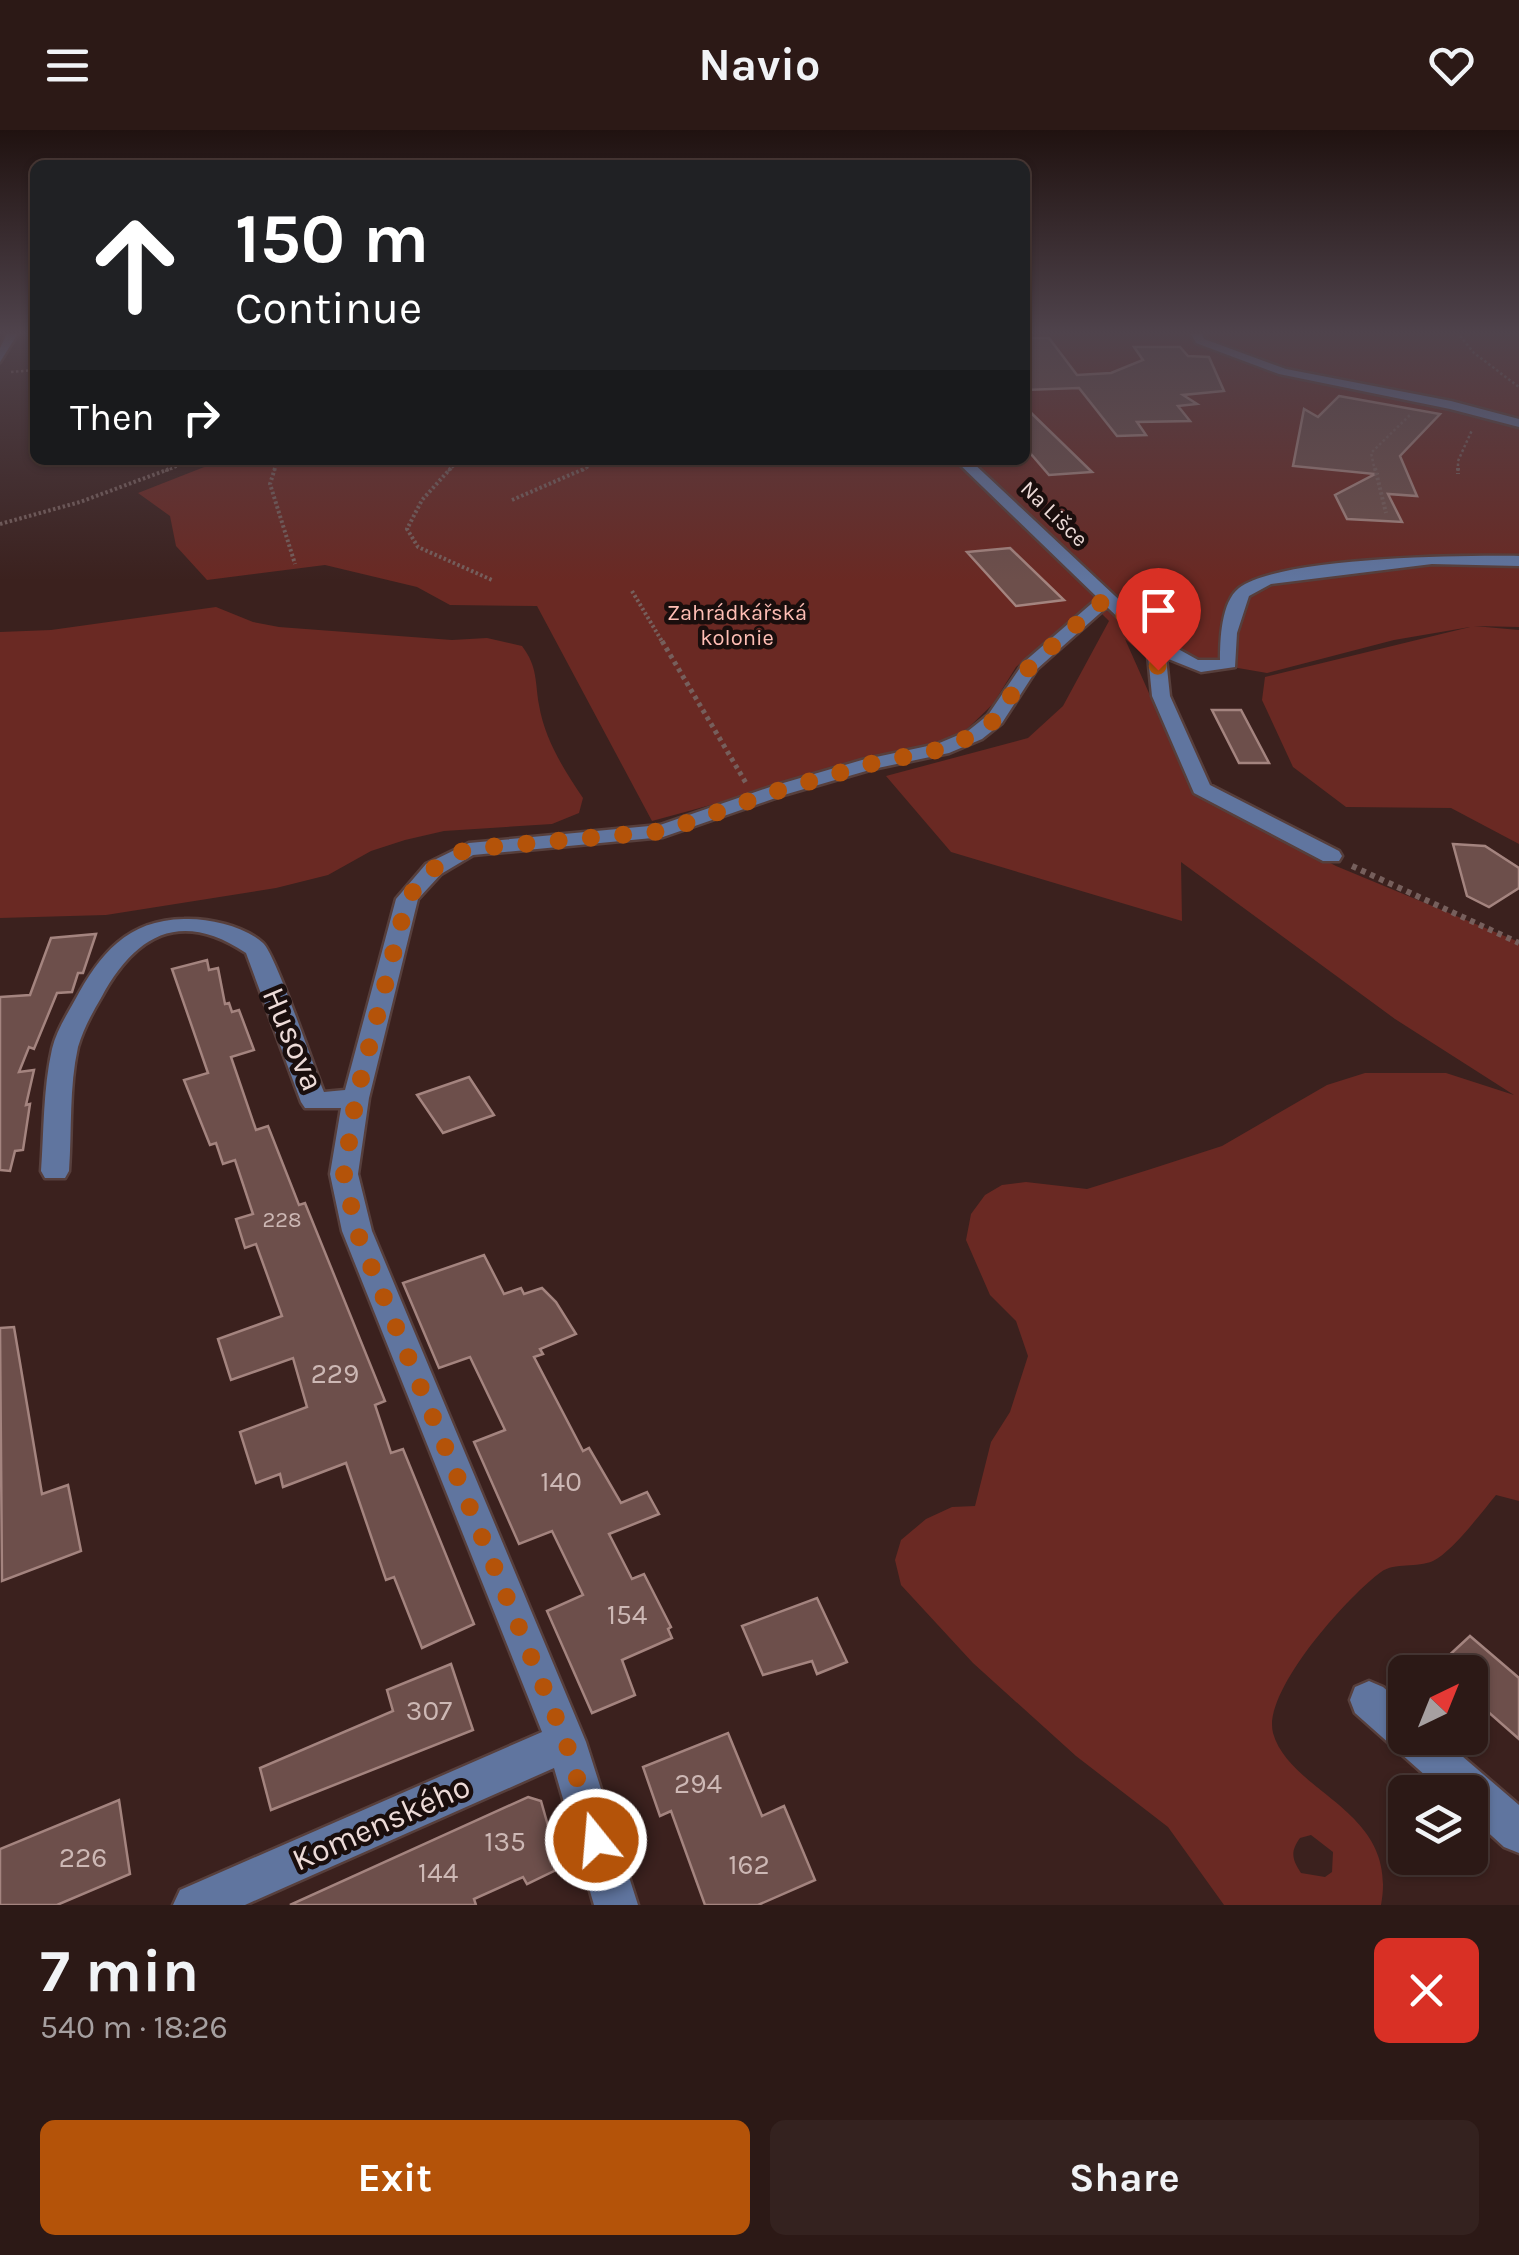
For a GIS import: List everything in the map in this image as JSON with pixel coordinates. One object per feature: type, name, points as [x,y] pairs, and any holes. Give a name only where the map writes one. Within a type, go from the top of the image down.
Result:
[{"type":"street","points":[[1487,415],[1519,423]]},
{"type":"street","name":"Na Lišce","points":[[967,465],[1156,644],[1196,667],[1219,668],[1230,662],[1228,633],[1242,593],[1267,580],[1432,559],[1519,561]]},
{"type":"street","points":[[356,1098],[407,900],[422,878],[446,858],[468,849],[664,831],[755,798],[870,764],[942,749],[974,735],[996,719],[1030,666],[1106,598]]},
{"type":"street","points":[[1156,644],[1161,696],[1201,789],[1331,856]]},
{"type":"street","name":"Husova","points":[[55,1171],[67,1043],[121,948],[153,932],[186,926],[214,926],[235,932],[256,948],[314,1102],[356,1098],[344,1174],[357,1232],[566,1742],[616,1905]]},
{"type":"street","points":[[1370,1700],[1388,1716]]},
{"type":"street","name":"Komenského","points":[[195,1905],[566,1742]]},
{"type":"street","points":[[1431,1755],[1519,1832]]},
{"type":"path","points":[[1386,512],[1371,453],[1411,415]]},
{"type":"path","points":[[1458,474],[1458,461],[1479,415]]},
{"type":"path","points":[[0,524],[80,502],[181,465]]},
{"type":"path","points":[[276,465],[270,484],[294,564]]},
{"type":"path","points":[[455,465],[421,501],[407,530],[418,547],[492,580]]},
{"type":"path","points":[[512,500],[591,465]]},
{"type":"path","points":[[632,590],[755,798]]},
{"type":"path","points":[[1331,856],[1519,944]]},
{"type":"green space","name":"Zahrádkářská kolonie","points":[[1030,415],[1519,415],[1519,627],[1474,626],[1519,630],[1519,844],[1451,808],[1346,807],[1293,767],[1262,700],[1265,677],[1470,627],[1394,640],[1267,673],[1139,651],[1125,639],[1192,790],[1336,866],[1519,942],[1519,1501],[1496,1495],[1441,1556],[1427,1563],[1387,1569],[1367,1584],[1311,1645],[1281,1693],[1273,1715],[1273,1733],[1284,1754],[1359,1825],[1374,1846],[1382,1873],[1381,1905],[1224,1905],[1168,1827],[1076,1756],[973,1663],[901,1585],[895,1560],[901,1540],[926,1519],[952,1507],[975,1506],[991,1442],[1010,1412],[1028,1356],[1016,1321],[990,1295],[966,1240],[971,1214],[985,1195],[1002,1185],[1026,1182],[1087,1189],[1151,1169],[1222,1146],[1327,1085],[1365,1073],[1446,1073],[1514,1095],[1395,1019],[1181,862],[1182,921],[951,852],[886,776],[1028,738],[1063,706],[1109,621],[1091,603],[1016,667],[993,704],[966,730],[932,745],[652,821],[537,606],[450,605],[417,587],[325,565],[207,580],[176,546],[170,516],[138,493],[209,465],[1030,465]],"holes":[[[1311,1835],[1333,1852],[1332,1872],[1325,1877],[1301,1873],[1293,1855],[1300,1838]]]},
{"type":"green space","points":[[216,607],[253,622],[279,627],[452,640],[487,638],[522,646],[533,668],[542,718],[551,742],[583,798],[579,813],[552,824],[444,831],[405,840],[371,851],[328,875],[276,888],[106,915],[0,918],[0,632],[51,630]]},
{"type":"building","points":[[1030,415],[1092,472],[1049,475],[1030,453]]},
{"type":"building","points":[[1100,415],[1185,415],[1190,421],[1137,422],[1146,435],[1117,436]]},
{"type":"building","points":[[1303,415],[1439,415],[1400,456],[1417,496],[1388,494],[1402,522],[1347,519],[1335,495],[1375,474],[1293,466]]},
{"type":"building","points":[[1010,548],[1064,600],[1016,606],[967,552]]},
{"type":"building","points":[[1212,710],[1241,710],[1269,763],[1239,763]]},
{"type":"building","points":[[1453,844],[1485,846],[1519,868],[1519,888],[1489,907],[1467,896]]},
{"type":"building","points":[[96,934],[72,992],[57,993],[34,1049],[29,1047],[19,1072],[34,1070],[26,1105],[30,1104],[23,1150],[15,1151],[10,1171],[0,1170],[0,997],[30,995],[51,938]]},
{"type":"building","points":[[207,960],[209,970],[218,968],[225,1004],[229,1003],[232,1012],[239,1010],[254,1050],[231,1057],[256,1130],[268,1126],[299,1205],[305,1203],[385,1401],[375,1405],[391,1453],[403,1449],[474,1624],[422,1648],[394,1577],[386,1580],[346,1463],[283,1487],[280,1474],[256,1483],[240,1432],[307,1407],[293,1358],[231,1380],[218,1339],[282,1316],[256,1244],[245,1248],[236,1219],[253,1214],[235,1160],[223,1164],[216,1143],[210,1145],[184,1080],[208,1073],[172,969]]},
{"type":"building","points":[[469,1077],[494,1115],[443,1133],[417,1095]]},
{"type":"building","points":[[484,1255],[504,1294],[521,1288],[524,1294],[542,1288],[556,1302],[576,1334],[540,1349],[543,1354],[534,1357],[583,1451],[589,1448],[621,1503],[647,1492],[659,1514],[609,1534],[632,1579],[644,1574],[671,1627],[668,1629],[672,1638],[622,1660],[635,1695],[592,1713],[547,1611],[583,1595],[552,1531],[519,1544],[474,1442],[505,1430],[470,1357],[439,1368],[403,1283]]},
{"type":"building","points":[[14,1327],[42,1494],[68,1485],[81,1551],[2,1581],[0,1328]]},
{"type":"building","points":[[817,1598],[847,1662],[817,1674],[812,1661],[763,1675],[742,1626]]},
{"type":"building","points":[[1470,1636],[1519,1678],[1519,1739],[1488,1712],[1488,1655],[1449,1655]]},
{"type":"building","points":[[451,1664],[473,1730],[271,1810],[260,1768],[393,1711],[387,1690]]},
{"type":"building","points":[[728,1733],[762,1816],[784,1806],[815,1880],[758,1905],[705,1905],[671,1811],[660,1816],[643,1767]]},
{"type":"building","points":[[528,1797],[541,1801],[560,1868],[527,1884],[523,1877],[474,1899],[476,1905],[290,1905]]},
{"type":"building","points":[[119,1800],[130,1874],[57,1905],[0,1905],[0,1849]]},
{"type":"route","points":[[596,1840],[566,1742],[357,1232],[344,1174],[356,1098],[407,900],[422,878],[446,858],[468,849],[664,831],[780,790],[870,764],[942,749],[974,735],[996,719],[1030,666],[1106,598],[1156,644],[1158,670]]}]
